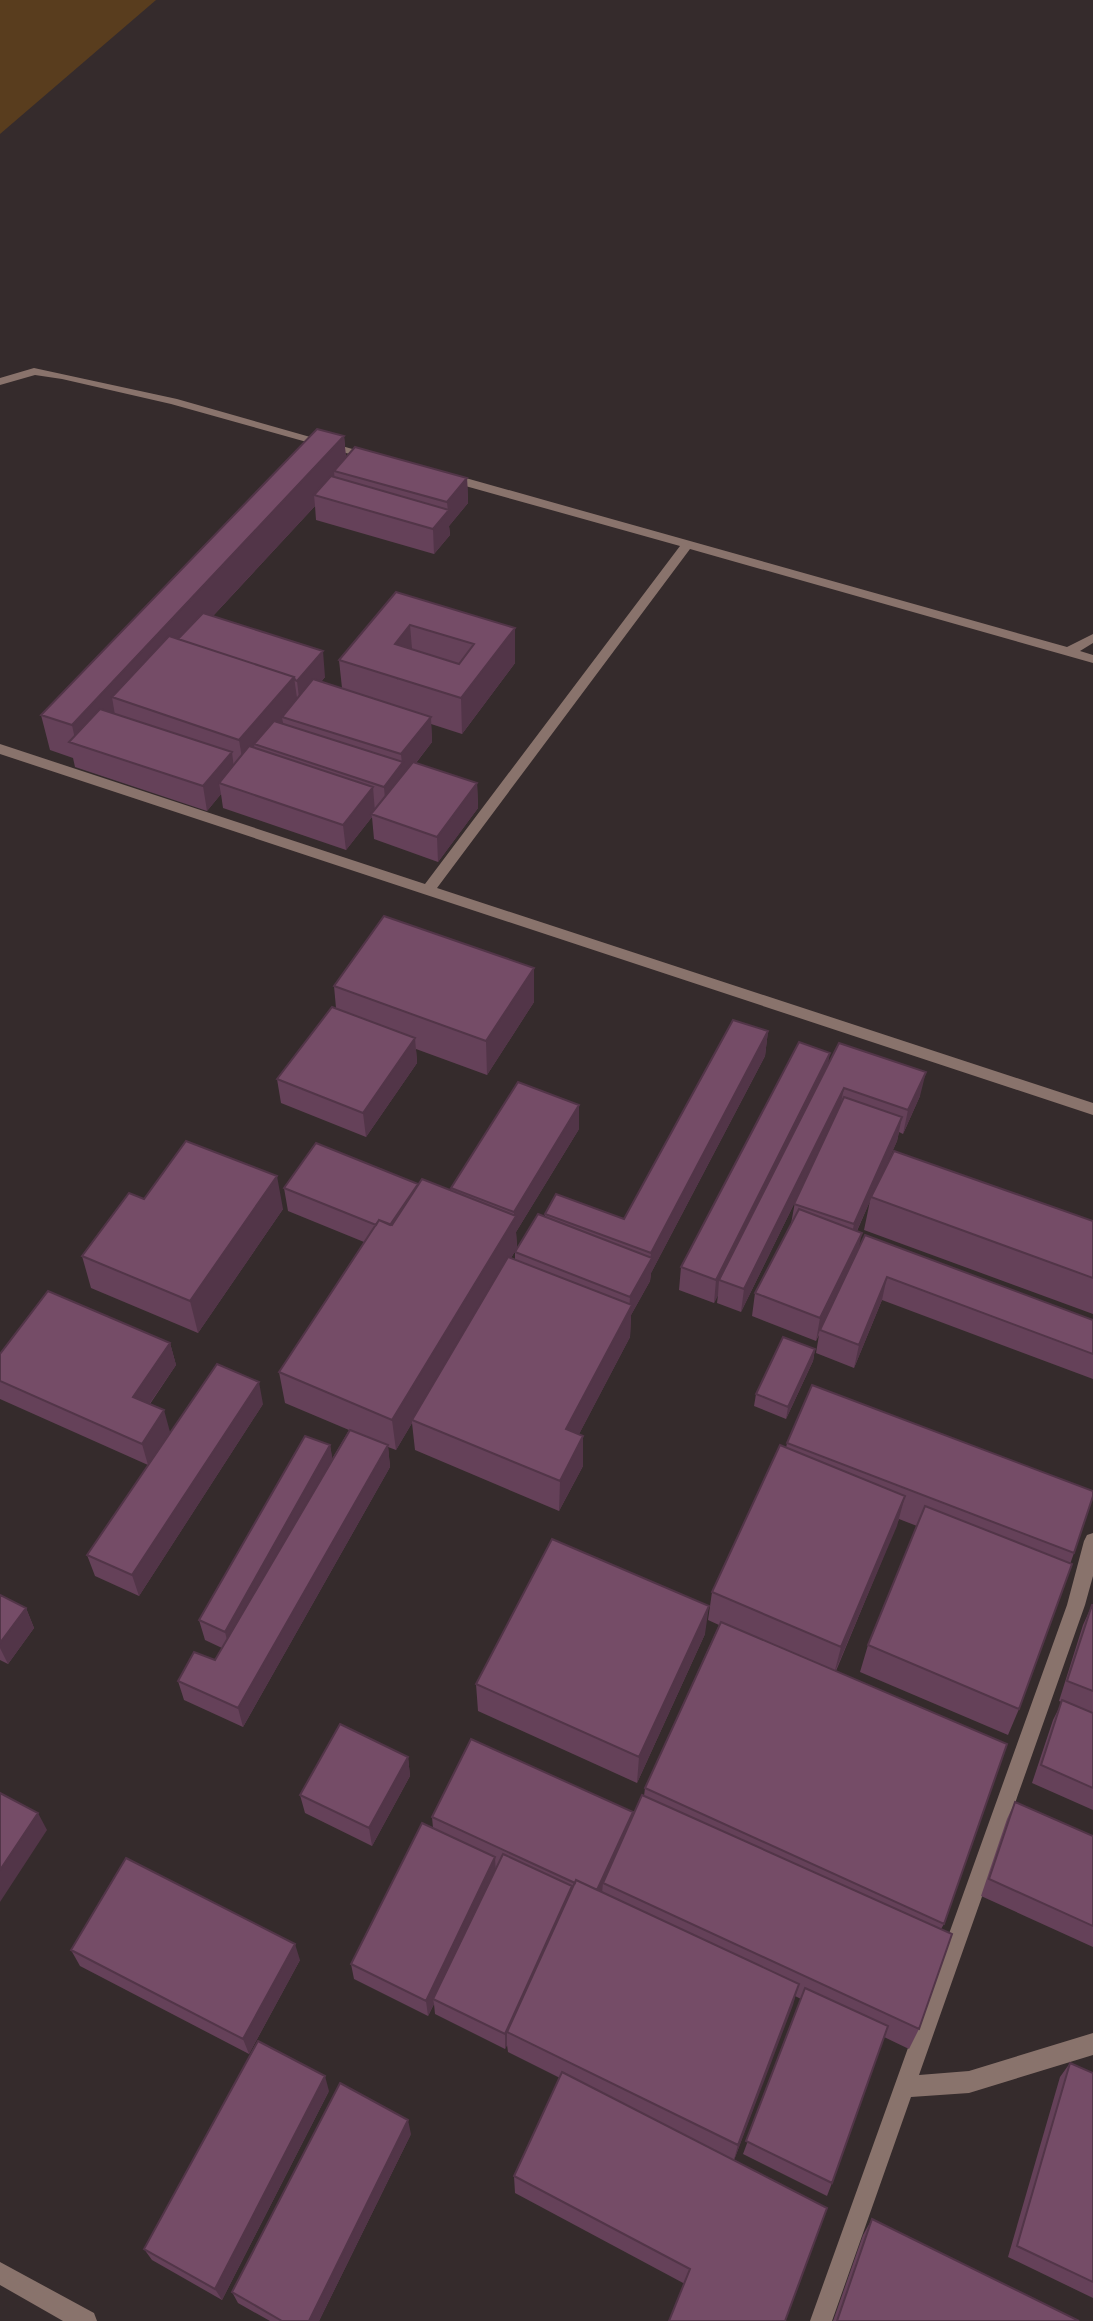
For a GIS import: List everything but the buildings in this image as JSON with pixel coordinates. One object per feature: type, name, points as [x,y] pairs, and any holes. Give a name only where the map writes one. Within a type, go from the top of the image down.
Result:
[{"type":"street","points":[[0,382],[34,371],[62,376],[173,401],[385,460]]},
{"type":"street","points":[[430,472],[1093,659]]},
{"type":"street","points":[[428,890],[688,544]]},
{"type":"street","points":[[1068,652],[1093,638]]},
{"type":"street","points":[[0,749],[1093,1109]]},
{"type":"street","points":[[821,2321],[1076,1605],[1093,1541]]},
{"type":"street","points":[[904,2087],[969,2082],[1093,2044]]},
{"type":"street","points":[[0,2273],[86,2321]]},
{"type":"shaded area","points":[[0,0],[156,0],[0,134]]}]
